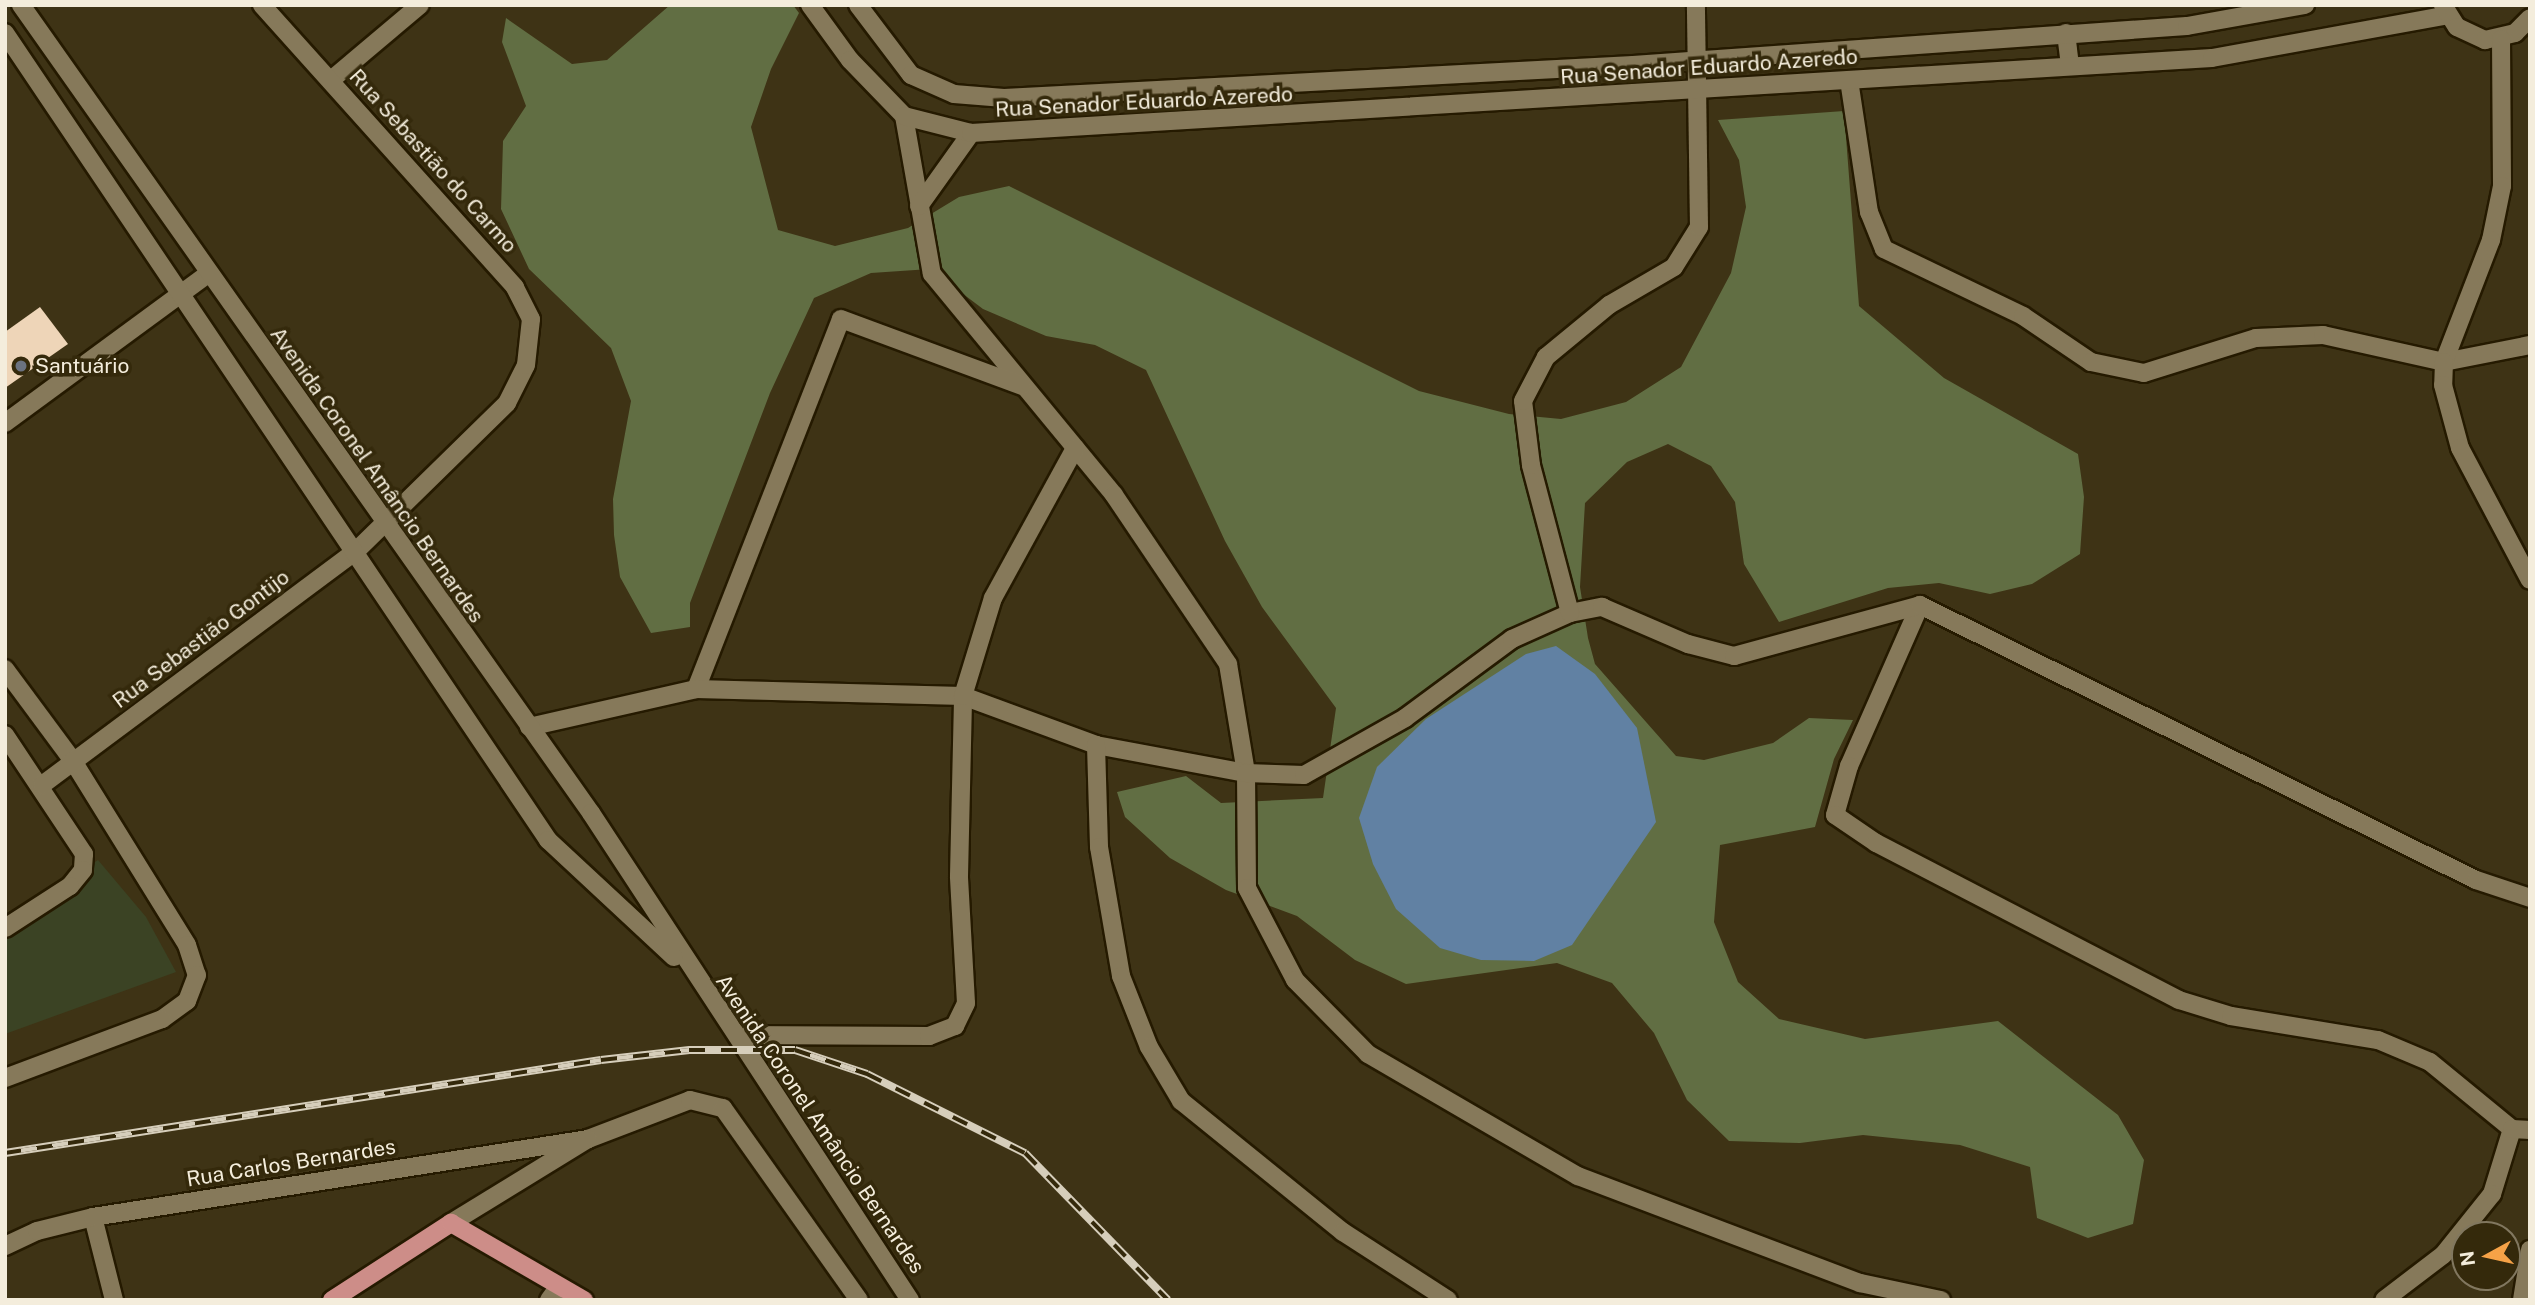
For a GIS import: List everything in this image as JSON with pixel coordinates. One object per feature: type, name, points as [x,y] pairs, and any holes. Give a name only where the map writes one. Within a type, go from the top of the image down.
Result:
[{"type":"main road","points":[[332,1300],[451,1223],[554,1293],[584,1300]]},
{"type":"street","name":"Avenida Coronel Amâncio Bernardes","points":[[21,5],[383,525],[528,727],[692,974],[738,1035],[910,1300]]},
{"type":"street","name":"Rua Sebastião do Carmo","points":[[262,5],[515,287],[531,318],[526,365],[508,403],[383,525]]},
{"type":"street","points":[[331,80],[420,5]]},
{"type":"street","points":[[810,5],[850,60],[904,116],[932,274],[1114,495],[1228,664],[1246,774],[1247,888],[1295,980],[1368,1054],[1578,1176],[1860,1283],[1941,1300]]},
{"type":"street","name":"Rua Senador Eduardo Azeredo","points":[[858,5],[911,75],[954,94],[1004,98],[1700,60],[2187,26],[2305,5]]},
{"type":"street","points":[[1570,613],[1531,465],[1523,401],[1546,358],[1609,305],[1674,267],[1699,227],[1700,60],[1696,5]]},
{"type":"street","points":[[2446,10],[2470,36],[2501,39],[2530,18]]},
{"type":"street","name":"Rua Senador Eduardo Azeredo","points":[[904,116],[971,133],[2213,58],[2446,10]]},
{"type":"street","name":"Avenida Coronel Amâncio Bernardes","points":[[5,33],[548,840],[692,974]]},
{"type":"street","points":[[2066,33],[2070,65]]},
{"type":"street","points":[[2501,39],[2502,186],[2491,240],[2444,362],[2443,385],[2460,448],[2530,580]]},
{"type":"street","points":[[1849,80],[1869,212],[1884,250],[2023,316],[2091,362],[2144,373],[2256,338],[2323,335],[2444,362],[2530,345]]},
{"type":"street","points":[[919,206],[971,133]]},
{"type":"street","points":[[5,423],[208,274]]},
{"type":"street","points":[[696,689],[841,318],[1023,387]]},
{"type":"street","points":[[738,1035],[929,1036],[955,1026],[966,1003],[959,876],[963,696],[993,598],[1075,448]]},
{"type":"street","name":"Rua Sebastião Gontijo","points":[[42,785],[355,552],[383,525]]},
{"type":"street","points":[[1920,605],[1849,766],[1835,815],[1876,843],[2179,1000],[2231,1016],[2378,1040],[2430,1062],[2521,1130],[2492,1194],[2443,1255],[2384,1300]]},
{"type":"street","points":[[528,727],[696,689],[963,696],[1096,745],[1246,774],[1304,775],[1405,718],[1512,639],[1570,613],[1602,607],[1688,644],[1734,656],[1920,605],[2476,880],[2530,898]]},
{"type":"street","points":[[5,669],[73,761],[187,945],[197,975],[187,1001],[162,1020],[5,1078]]},
{"type":"street","points":[[5,735],[75,833],[84,854],[83,870],[70,886],[5,928]]},
{"type":"street","points":[[1096,745],[1099,847],[1121,976],[1149,1047],[1181,1101],[1343,1232],[1448,1300]]},
{"type":"street","points":[[451,1223],[588,1139],[690,1100],[723,1108],[859,1300]]},
{"type":"street","name":"Rua Carlos Bernardes","points":[[5,1246],[37,1231],[93,1217],[588,1139]]},
{"type":"street","points":[[93,1217],[114,1300]]},
{"type":"street","points":[[2522,1300],[2530,1250]]},
{"type":"green space","points":[[670,5],[793,5],[799,13],[771,69],[751,127],[778,230],[835,246],[908,228],[959,197],[1009,186],[1419,391],[1509,414],[1561,419],[1626,402],[1681,367],[1731,273],[1746,207],[1739,160],[1718,120],[1844,111],[1859,306],[1944,378],[2078,454],[2084,497],[2080,554],[2032,584],[1990,594],[1939,583],[1888,588],[1779,622],[1744,564],[1735,502],[1711,466],[1668,444],[1627,462],[1585,503],[1580,587],[1588,638],[1595,664],[1676,756],[1704,760],[1773,743],[1809,718],[1853,720],[1834,759],[1815,827],[1720,845],[1714,922],[1738,982],[1779,1019],[1865,1039],[1998,1021],[2118,1115],[2144,1160],[2133,1224],[2088,1238],[2037,1218],[2030,1167],[1960,1145],[1863,1135],[1800,1143],[1729,1141],[1687,1100],[1654,1033],[1612,983],[1557,963],[1406,984],[1355,960],[1297,916],[1226,890],[1170,858],[1125,817],[1117,792],[1186,776],[1221,803],[1323,798],[1336,708],[1262,607],[1225,541],[1146,370],[1095,345],[1046,336],[983,309],[930,269],[871,273],[814,298],[770,393],[690,603],[690,627],[651,633],[620,577],[614,535],[613,499],[631,401],[611,348],[529,269],[501,209],[503,141],[526,106],[502,42],[506,18],[572,64],[607,60]]},
{"type":"green space","points":[[98,860],[146,917],[176,972],[5,1034],[5,922]]},
{"type":"water","points":[[1556,646],[1595,674],[1637,728],[1656,822],[1572,945],[1534,961],[1481,960],[1440,948],[1396,909],[1373,864],[1359,818],[1377,767],[1426,719],[1526,654]]},
{"type":"building","name":"Santuário","points":[[40,307],[68,344],[5,388],[5,332]]},
{"type":"railway","points":[[5,1153],[601,1060],[689,1050],[795,1050],[867,1074],[1025,1153],[1168,1300]]},
{"type":"place","name":"Santuário","points":[[21,366]]}]
